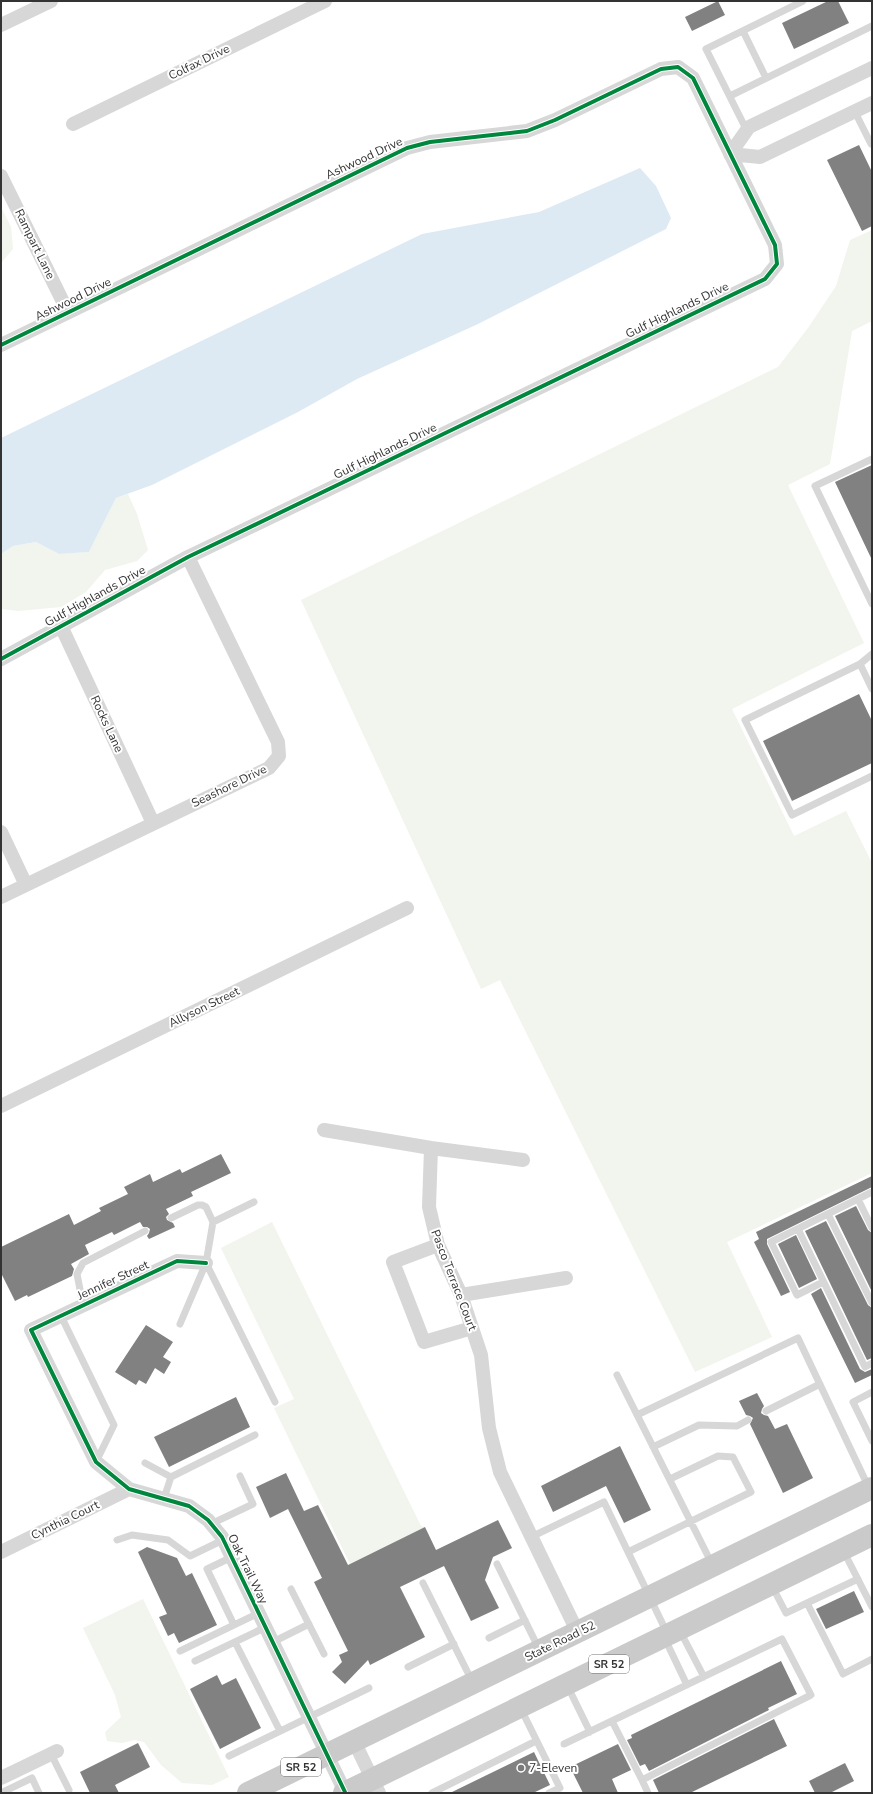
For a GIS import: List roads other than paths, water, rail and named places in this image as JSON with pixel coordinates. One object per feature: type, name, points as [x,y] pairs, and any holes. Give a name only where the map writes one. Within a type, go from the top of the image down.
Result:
[{"type":"main road","name":"State Road 52","points":[[248,1793],[871,1488]]},
{"type":"main road","name":"SR 52","points":[[344,1793],[375,1786],[520,1707],[872,1534]]},
{"type":"street","points":[[1,25],[51,1]]},
{"type":"street","name":"Colfax Drive","points":[[73,124],[325,1]]},
{"type":"street","name":"Ashwood Drive","points":[[1,345],[407,148],[430,142],[527,131],[555,120],[661,69],[678,67],[693,78],[775,245],[777,264]]},
{"type":"street","points":[[730,154],[749,127],[872,68]]},
{"type":"street","points":[[730,154],[760,157],[872,104]]},
{"type":"street","name":"Rampart Lane","points":[[1,176],[68,312]]},
{"type":"street","name":"Gulf Highlands Drive","points":[[1,659],[188,557],[766,279],[777,264]]},
{"type":"street","name":"Seashore Drive","points":[[1,897],[269,768],[279,756],[278,742],[188,557]]},
{"type":"street","name":"Rocks Lane","points":[[61,626],[153,823]]},
{"type":"street","points":[[1,832],[26,885]]},
{"type":"street","name":"Allyson Street","points":[[1,1106],[407,908]]},
{"type":"street","points":[[324,1130],[431,1148],[523,1160]]},
{"type":"street","name":"Pasco Terrace Court","points":[[431,1148],[429,1207],[438,1245],[461,1295],[481,1355],[489,1428],[500,1472],[578,1632]]},
{"type":"street","points":[[438,1245],[392,1262],[424,1342],[472,1328]]},
{"type":"street","name":"Jennifer Street","points":[[31,1330],[177,1261],[206,1263]]},
{"type":"street","points":[[461,1295],[566,1278]]},
{"type":"street","name":"Oak Trail Way","points":[[31,1330],[96,1462],[129,1489],[189,1506],[211,1524],[223,1540],[327,1754],[344,1793]]},
{"type":"street","name":"Cynthia Court","points":[[1,1552],[129,1489]]},
{"type":"street","points":[[354,1741],[375,1786]]},
{"type":"street","points":[[3,1783],[54,1753]]},
{"type":"lane","points":[[747,131],[706,49],[803,1]]},
{"type":"lane","points":[[730,96],[872,26]]},
{"type":"lane","points":[[743,31],[766,78]]},
{"type":"lane","points":[[855,112],[872,144]]},
{"type":"lane","points":[[872,459],[815,486],[872,604]]},
{"type":"lane","points":[[872,654],[860,664],[745,720],[792,815],[872,776]]},
{"type":"lane","points":[[860,664],[872,689]]},
{"type":"lane","points":[[824,1282],[797,1295],[771,1242],[872,1192]]},
{"type":"lane","points":[[858,1199],[872,1228]]},
{"type":"lane","points":[[213,1222],[254,1202]]},
{"type":"lane","points":[[171,1218],[198,1205],[202,1205],[206,1208],[213,1222],[206,1263],[180,1324]]},
{"type":"lane","points":[[828,1214],[872,1303]]},
{"type":"lane","points":[[798,1229],[865,1367],[872,1363]]},
{"type":"lane","points":[[83,1305],[77,1274],[83,1262],[145,1232]]},
{"type":"lane","points":[[206,1263],[275,1402]]},
{"type":"lane","points":[[62,1316],[114,1425],[96,1462]]},
{"type":"lane","points":[[637,1415],[798,1338],[871,1488]]},
{"type":"lane","points":[[617,1375],[713,1566]]},
{"type":"lane","points":[[766,1411],[820,1384]]},
{"type":"lane","points":[[872,1392],[853,1402],[872,1441]]},
{"type":"lane","points":[[653,1447],[699,1425],[737,1426],[748,1420]]},
{"type":"lane","points":[[164,1498],[171,1477],[255,1435]]},
{"type":"lane","points":[[628,1552],[751,1492],[733,1457],[718,1456],[670,1479]]},
{"type":"lane","points":[[145,1463],[171,1477]]},
{"type":"lane","points":[[211,1524],[253,1504],[240,1476]]},
{"type":"lane","points":[[531,1537],[604,1502],[650,1597],[671,1634],[704,1677]]},
{"type":"lane","points":[[117,1540],[132,1535],[168,1540],[190,1556],[223,1540]]},
{"type":"lane","points":[[843,1549],[872,1607]]},
{"type":"lane","points":[[232,1557],[207,1569],[234,1625]]},
{"type":"lane","points":[[497,1564],[540,1651]]},
{"type":"lane","points":[[771,1584],[786,1613],[858,1579]]},
{"type":"lane","points":[[423,1583],[473,1683]]},
{"type":"lane","points":[[291,1589],[324,1654]]},
{"type":"lane","points":[[807,1603],[843,1674],[872,1659]]},
{"type":"lane","points":[[180,1651],[259,1613]]},
{"type":"lane","points":[[489,1638],[525,1620]]},
{"type":"lane","points":[[273,1642],[309,1624]]},
{"type":"lane","points":[[195,1661],[266,1627]]},
{"type":"lane","points":[[671,1634],[687,1685]]},
{"type":"lane","points":[[564,1744],[782,1638],[811,1695],[642,1780]]},
{"type":"lane","points":[[235,1642],[280,1731]]},
{"type":"lane","points":[[408,1667],[454,1644]]},
{"type":"lane","points":[[566,1684],[590,1732]]},
{"type":"lane","points":[[229,1756],[370,1688]]},
{"type":"lane","points":[[520,1707],[560,1788],[549,1793]]},
{"type":"lane","points":[[612,1721],[648,1793]]},
{"type":"lane","points":[[432,1793],[536,1741]]},
{"type":"lane","points":[[54,1753],[68,1790]]},
{"type":"lane","points":[[3,1783],[32,1778],[39,1793]]},
{"type":"place","name":"7-Eleven","points":[[521,1768]]}]
